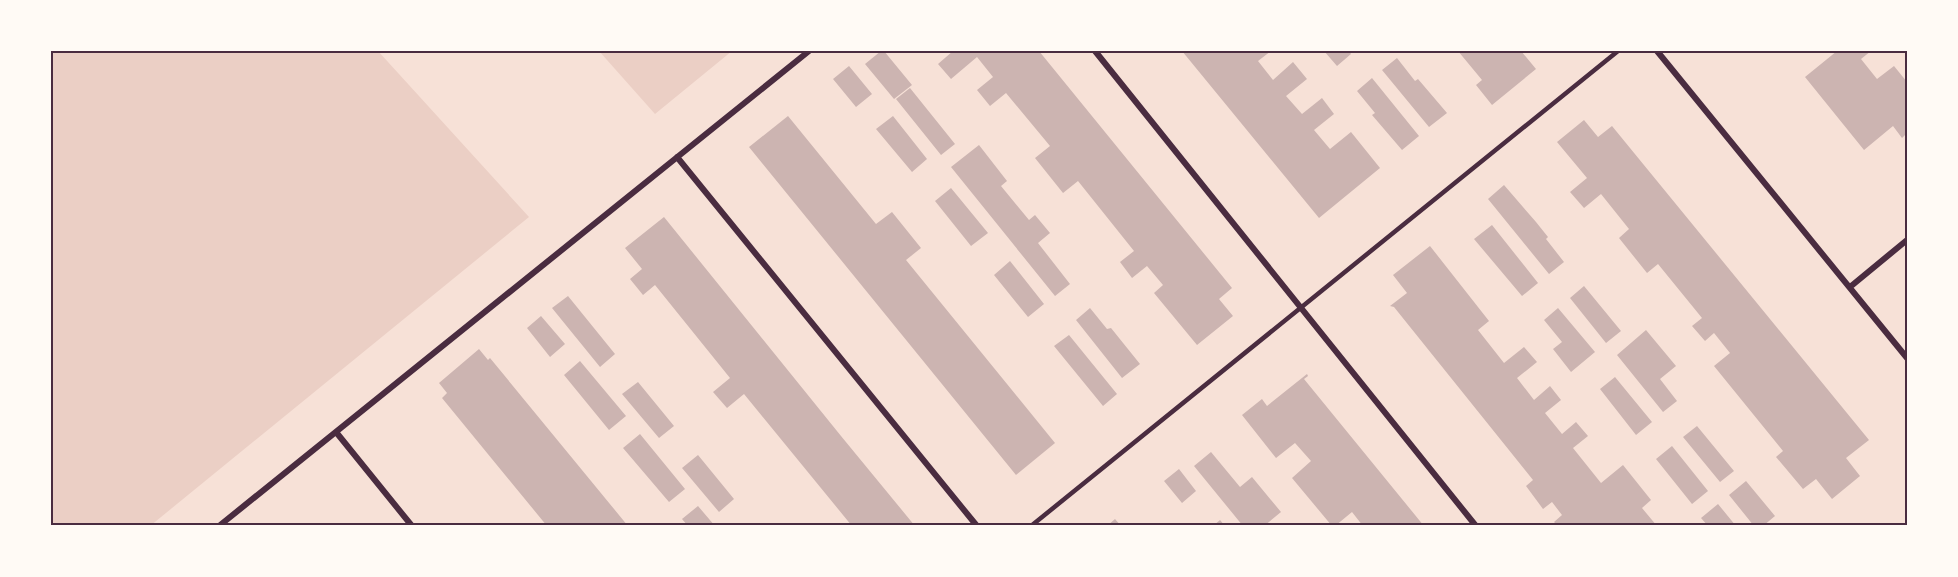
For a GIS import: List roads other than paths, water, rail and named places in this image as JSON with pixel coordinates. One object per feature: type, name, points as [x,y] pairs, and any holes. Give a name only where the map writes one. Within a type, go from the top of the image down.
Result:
[{"type":"street","points":[[219,526],[808,51]]},
{"type":"street","points":[[1095,51],[1476,526]]},
{"type":"street","points":[[1657,51],[1907,358]]},
{"type":"street","points":[[677,157],[977,526]]},
{"type":"street","points":[[1850,287],[1907,240]]},
{"type":"street","points":[[336,432],[411,526]]},
{"type":"lane","points":[[1031,526],[1618,51]]}]
